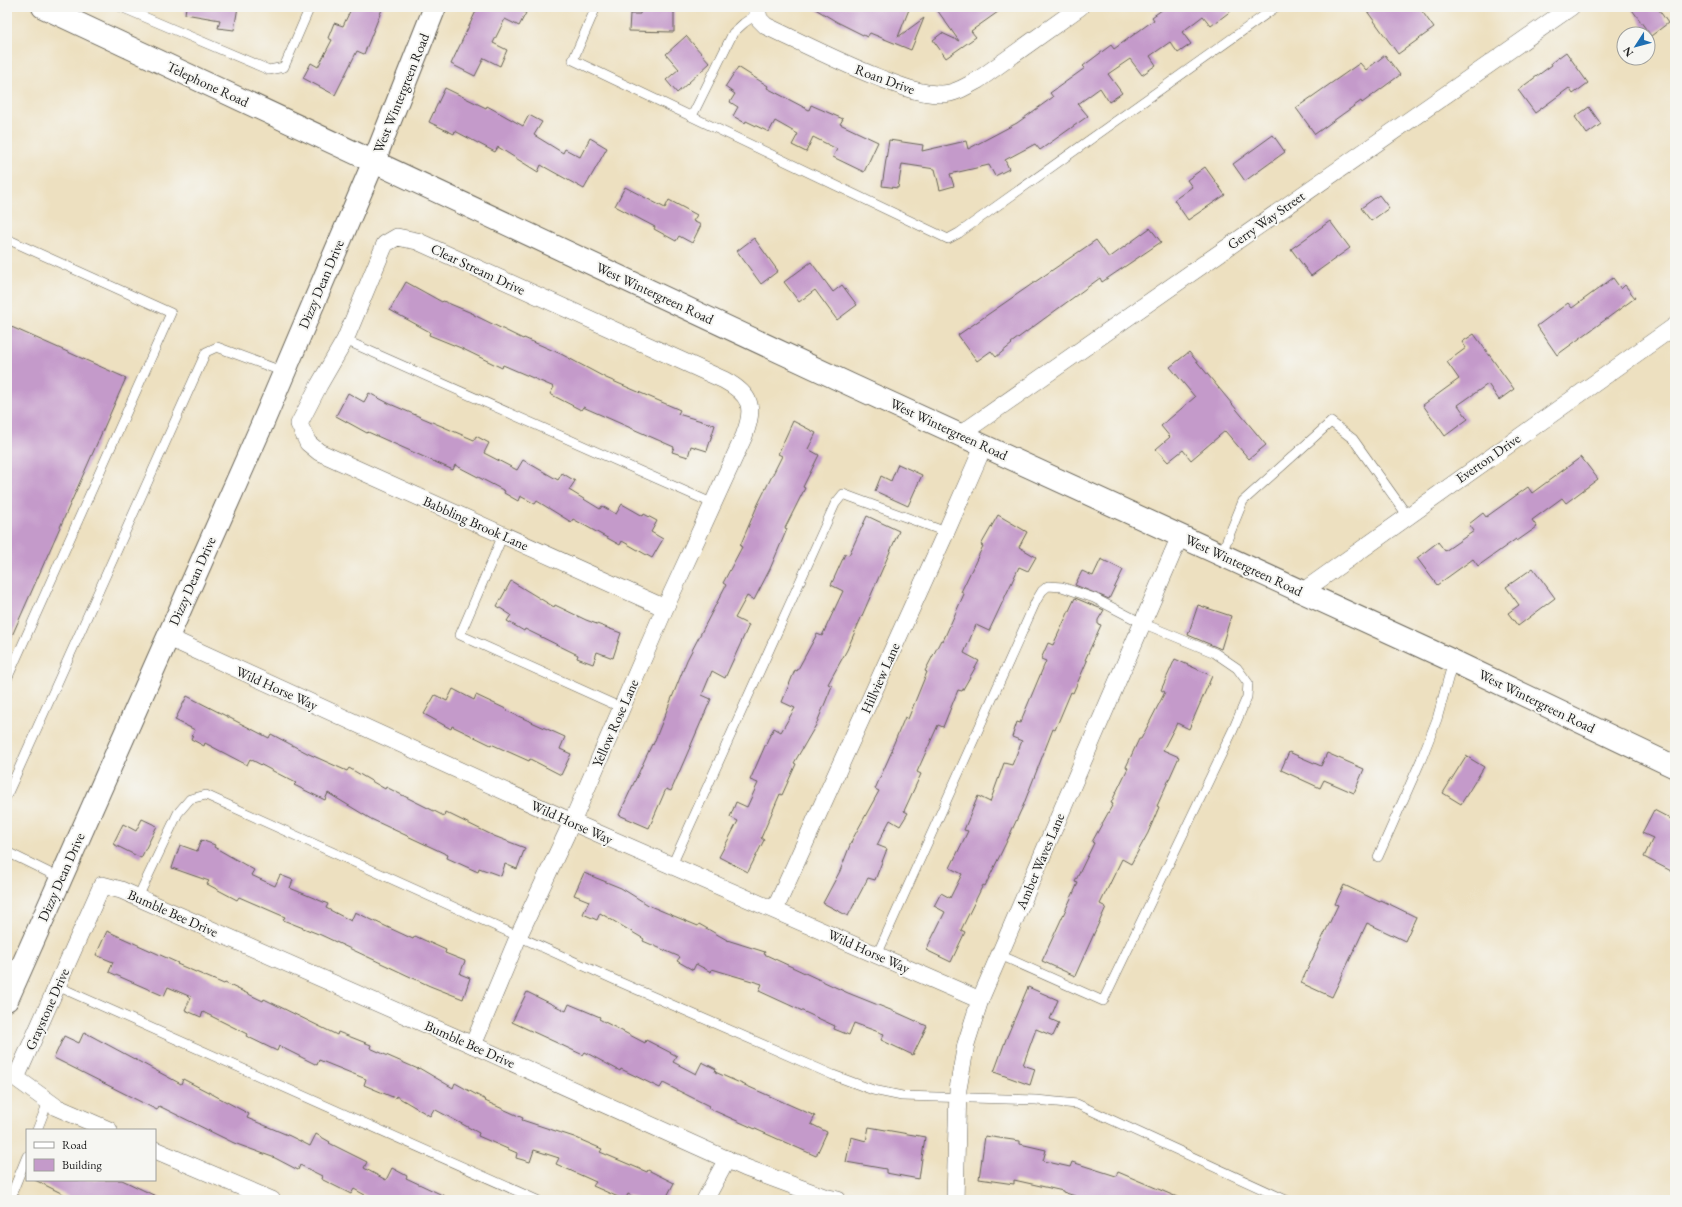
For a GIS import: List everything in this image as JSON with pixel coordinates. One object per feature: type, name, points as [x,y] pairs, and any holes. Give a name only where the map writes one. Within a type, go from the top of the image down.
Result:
[{"type":"main road","name":"Telephone Road","points":[[43,7],[374,161]]},
{"type":"main road","name":"West Wintergreen Road","points":[[435,7],[374,161],[984,446],[1672,762]]},
{"type":"main road","name":"Dizzy Dean Drive","points":[[7,1000],[284,372],[374,161]]},
{"type":"street","name":"Roan Drive","points":[[757,11],[759,19],[766,26],[854,68],[904,88],[943,94],[961,89],[978,80],[1080,7]]},
{"type":"street","name":"Gerry Way Street","points":[[961,434],[1571,7]]},
{"type":"street","name":"Clear Stream Drive","points":[[299,424],[345,340],[386,244],[397,237],[417,241],[724,380],[737,387],[747,400]]},
{"type":"street","name":"Everton Drive","points":[[1302,592],[1407,515],[1675,326]]},
{"type":"street","name":"Yellow Rose Lane","points":[[473,1046],[519,935],[572,822],[666,608],[714,504],[750,419],[750,407],[747,400]]},
{"type":"street","name":"Babbling Brook Lane","points":[[299,424],[308,443],[318,452],[666,608]]},
{"type":"street","name":"Hillview Lane","points":[[775,909],[984,446]]},
{"type":"street","name":"Amber Waves Lane","points":[[955,1200],[958,1089],[966,1044],[980,1000],[1180,536]]},
{"type":"street","name":"Wild Horse Way","points":[[167,637],[572,822],[775,909],[980,1000]]},
{"type":"street","name":"Bumble Bee Drive","points":[[102,886],[121,890],[138,897],[746,1168],[829,1199]]},
{"type":"street","name":"Graystone Drive","points":[[102,886],[16,1078],[56,1107],[107,1129]]},
{"type":"street","points":[[156,1150],[272,1200]]},
{"type":"street","points":[[705,1200],[727,1159]]},
{"type":"lane","points":[[121,7],[270,70],[284,67],[310,7]]},
{"type":"lane","points":[[596,7],[573,60],[948,239],[965,229],[1276,7]]},
{"type":"lane","points":[[692,116],[733,33],[757,11]]},
{"type":"lane","points":[[7,239],[171,313],[7,679]]},
{"type":"lane","points":[[345,340],[714,504]]},
{"type":"lane","points":[[7,795],[206,352],[217,348],[284,372]]},
{"type":"lane","points":[[1221,554],[1243,501],[1331,422],[1353,439],[1407,515]]},
{"type":"lane","points":[[672,865],[835,504],[843,494],[946,532]]},
{"type":"lane","points":[[503,535],[460,635],[622,708]]},
{"type":"lane","points":[[878,954],[1042,591],[1048,586],[1062,587],[1094,598],[1142,623],[1215,653],[1237,668],[1248,683],[1247,697],[1233,730],[1103,1001],[1000,955]]},
{"type":"lane","points":[[1378,857],[1410,787],[1437,719],[1453,661]]},
{"type":"lane","points":[[138,897],[178,813],[190,799],[206,795],[519,935],[615,980],[853,1083],[873,1090],[902,1096],[1036,1100],[1077,1104],[1286,1200]]},
{"type":"lane","points":[[7,852],[60,878]]},
{"type":"lane","points":[[57,986],[537,1200]]},
{"type":"lane","points":[[37,1129],[48,1102]]},
{"type":"lane","points":[[14,1200],[12,1193],[26,1158]]},
{"type":"building","points":[[186,7],[238,7],[234,30],[218,28],[220,20],[185,14]]},
{"type":"building","points":[[352,7],[383,7],[364,54],[357,51],[335,95],[303,78],[311,63],[318,67],[332,40],[328,38],[334,23],[343,26]]},
{"type":"building","points":[[478,7],[514,7],[526,13],[519,26],[505,19],[493,43],[507,50],[500,66],[484,58],[475,76],[451,64]]},
{"type":"building","points":[[641,7],[674,7],[674,32],[629,31],[630,14],[640,14]]},
{"type":"building","points":[[812,7],[910,7],[898,37],[924,18],[911,50],[870,33],[867,37]]},
{"type":"building","points":[[935,7],[1005,7],[971,31],[976,37],[946,58],[933,40],[942,33],[959,41]]},
{"type":"building","points":[[1166,7],[1236,7],[1211,26],[1203,16],[1182,32],[1191,44],[1178,53],[1170,42],[1150,56],[1156,65],[1142,75],[1130,59],[1108,74],[1122,93],[1109,102],[1100,88],[1078,104],[1088,116],[1040,150],[1035,144],[1005,160],[1009,169],[995,176],[989,165],[950,174],[954,186],[940,190],[935,169],[902,164],[898,188],[882,186],[889,140],[923,145],[922,151],[966,141],[968,149],[1017,123],[1053,97],[1050,93],[1085,68],[1083,66],[1111,45],[1114,49],[1154,20],[1152,17]]},
{"type":"building","points":[[1364,7],[1419,7],[1434,28],[1398,54]]},
{"type":"building","points":[[1630,7],[1657,7],[1668,23],[1656,32],[1656,26],[1644,26]]},
{"type":"building","points":[[686,36],[710,63],[677,93],[666,80],[679,69],[666,54]]},
{"type":"building","points":[[1566,52],[1588,83],[1573,94],[1569,88],[1535,113],[1518,90],[1552,65],[1551,63]]},
{"type":"building","points":[[1385,55],[1400,75],[1362,103],[1361,101],[1315,134],[1296,108],[1360,63],[1366,70]]},
{"type":"building","points":[[738,67],[768,86],[767,88],[809,110],[811,105],[843,119],[840,124],[878,142],[864,172],[833,157],[837,149],[813,137],[806,152],[792,145],[798,134],[775,121],[769,132],[746,121],[745,123],[733,116],[738,107],[730,102],[735,94],[725,87]]},
{"type":"building","points":[[445,88],[486,108],[487,106],[523,126],[529,115],[542,122],[534,135],[563,153],[565,149],[580,157],[590,138],[607,148],[584,189],[541,165],[538,172],[498,147],[495,152],[455,131],[454,134],[429,122]]},
{"type":"building","points":[[1589,107],[1601,124],[1587,134],[1575,117]]},
{"type":"building","points":[[1273,135],[1285,152],[1245,181],[1233,164]]},
{"type":"building","points":[[1205,167],[1225,195],[1188,220],[1174,200],[1192,187],[1187,180]]},
{"type":"building","points":[[625,187],[665,208],[669,200],[697,215],[693,221],[701,225],[692,243],[679,236],[676,241],[654,229],[655,227],[615,206]]},
{"type":"building","points":[[1379,195],[1389,208],[1371,221],[1361,208]]},
{"type":"building","points":[[1330,221],[1350,248],[1311,276],[1291,249]]},
{"type":"building","points":[[1150,228],[1161,242],[1102,282],[1100,278],[1011,343],[1012,344],[996,357],[991,351],[977,361],[958,335],[1096,240],[1109,258]]},
{"type":"building","points":[[754,238],[778,271],[761,284],[737,251]]},
{"type":"building","points":[[811,262],[833,292],[842,285],[857,305],[837,320],[815,290],[799,302],[784,282]]},
{"type":"building","points":[[1613,278],[1621,289],[1625,285],[1635,298],[1557,355],[1537,326],[1568,303],[1572,308]]},
{"type":"building","points":[[406,282],[442,302],[443,301],[474,314],[523,339],[524,338],[561,354],[606,378],[680,410],[678,414],[715,425],[707,451],[691,446],[688,457],[672,452],[674,447],[583,407],[581,410],[550,394],[554,387],[503,365],[502,368],[461,348],[429,335],[430,332],[390,310]]},
{"type":"building","points":[[7,325],[126,378],[7,647]]},
{"type":"building","points":[[1474,334],[1514,389],[1499,400],[1488,384],[1458,405],[1468,419],[1445,436],[1423,405],[1459,379],[1447,362],[1466,348],[1462,342]]},
{"type":"building","points":[[1189,352],[1266,445],[1249,459],[1225,431],[1191,460],[1183,450],[1168,462],[1156,449],[1170,437],[1161,426],[1195,397],[1170,367]]},
{"type":"building","points":[[348,393],[364,402],[369,393],[390,404],[474,440],[476,436],[489,443],[484,453],[517,470],[523,460],[558,480],[562,473],[575,481],[569,490],[600,509],[602,506],[616,514],[622,504],[643,516],[644,514],[657,521],[651,532],[663,539],[652,558],[622,541],[620,545],[573,519],[571,522],[537,501],[535,504],[520,496],[518,501],[504,493],[505,491],[455,465],[453,470],[368,432],[367,433],[336,416]]},
{"type":"building","points":[[793,421],[816,433],[808,449],[819,455],[803,487],[805,488],[785,528],[787,529],[770,569],[754,600],[747,596],[735,618],[749,625],[725,678],[712,671],[702,695],[711,699],[671,791],[666,789],[649,828],[619,815],[652,744],[653,745],[687,660],[726,585],[723,583],[742,547],[740,546],[758,504],[782,456],[778,454]]},
{"type":"building","points":[[1581,457],[1598,479],[1566,503],[1562,498],[1532,520],[1537,527],[1517,541],[1516,539],[1478,566],[1473,559],[1437,585],[1417,558],[1438,542],[1445,551],[1474,531],[1469,524],[1483,513],[1486,517],[1528,487],[1532,493]]},
{"type":"building","points":[[898,464],[922,475],[908,506],[875,491],[881,476],[891,481]]},
{"type":"building","points":[[998,515],[1027,532],[1019,547],[1036,557],[1028,571],[1019,567],[989,631],[976,625],[964,653],[979,661],[962,691],[958,690],[943,727],[938,725],[917,772],[921,774],[904,811],[908,813],[900,826],[890,820],[877,845],[887,849],[875,880],[868,878],[848,916],[823,903],[840,871],[852,840],[879,791],[875,789],[905,717],[908,719],[927,672],[925,671],[941,640],[943,641],[964,594],[961,592],[983,546],[981,545]]},
{"type":"building","points":[[867,516],[899,531],[847,650],[828,684],[832,686],[816,725],[794,763],[796,764],[782,795],[780,794],[761,838],[764,840],[748,872],[719,857],[738,821],[730,817],[736,802],[747,807],[758,783],[750,780],[768,739],[774,728],[781,732],[795,708],[782,702],[795,670],[797,671],[817,634],[822,636],[843,591],[831,585],[845,554],[849,555]]},
{"type":"building","points":[[1101,559],[1123,570],[1109,599],[1075,585],[1082,571],[1093,576]]},
{"type":"building","points":[[1533,568],[1555,598],[1518,626],[1508,613],[1519,605],[1506,587]]},
{"type":"building","points":[[511,581],[554,607],[555,605],[586,620],[621,633],[613,658],[597,652],[593,664],[577,658],[578,655],[525,629],[524,631],[507,621],[511,615],[497,606]]},
{"type":"building","points":[[1075,598],[1104,610],[1098,620],[1098,624],[1101,625],[1085,660],[1087,661],[1073,693],[1071,692],[1055,730],[1053,729],[1023,806],[985,886],[983,885],[961,930],[965,932],[951,962],[926,950],[945,912],[934,906],[941,893],[950,898],[962,874],[950,868],[968,831],[964,830],[978,796],[990,802],[1004,763],[1012,765],[1022,741],[1012,737],[1017,722],[1020,723],[1046,661],[1041,659],[1048,643],[1053,645]]},
{"type":"building","points":[[1198,605],[1231,616],[1221,649],[1188,635]]},
{"type":"building","points":[[1175,659],[1212,676],[1189,729],[1177,723],[1163,750],[1179,757],[1157,806],[1159,807],[1148,833],[1131,864],[1122,859],[1100,904],[1106,907],[1075,976],[1042,961],[1078,883],[1075,882],[1094,843],[1092,842],[1113,804],[1111,803],[1128,768],[1126,767],[1139,739],[1141,739],[1165,692],[1161,690]]},
{"type":"building","points":[[453,689],[474,700],[476,695],[508,710],[507,711],[565,737],[560,749],[571,754],[561,775],[530,759],[529,761],[491,745],[452,726],[451,729],[424,714],[435,695],[447,701]]},
{"type":"building","points":[[187,696],[269,738],[271,734],[309,754],[347,771],[349,768],[385,789],[386,787],[444,816],[445,812],[494,836],[525,848],[517,869],[505,864],[501,876],[479,868],[478,872],[447,858],[448,855],[371,819],[328,793],[325,800],[294,785],[296,783],[250,759],[247,765],[205,743],[204,746],[191,739],[195,730],[175,720]]},
{"type":"building","points":[[1289,752],[1321,766],[1327,753],[1364,769],[1354,793],[1324,780],[1320,788],[1281,770]]},
{"type":"building","points":[[1466,756],[1484,767],[1461,804],[1443,793]]},
{"type":"building","points":[[1654,810],[1675,821],[1675,873],[1644,857],[1653,838],[1642,833]]},
{"type":"building","points":[[142,819],[157,826],[141,858],[113,844],[123,824],[136,831]]},
{"type":"building","points":[[201,840],[215,845],[214,847],[254,870],[251,875],[275,886],[280,875],[293,880],[290,888],[328,904],[326,908],[351,921],[355,912],[413,939],[415,936],[446,950],[445,953],[465,961],[460,974],[470,978],[463,999],[430,986],[321,935],[283,920],[285,917],[239,897],[237,900],[207,884],[209,881],[172,868],[180,845],[197,851]]},
{"type":"building","points":[[584,873],[621,888],[650,906],[698,926],[699,924],[727,940],[765,952],[764,954],[848,993],[927,1026],[913,1055],[881,1040],[884,1034],[854,1023],[849,1035],[834,1029],[835,1026],[759,991],[762,984],[712,969],[711,972],[696,964],[693,970],[677,961],[680,957],[643,941],[644,939],[600,913],[597,920],[583,914],[589,901],[574,895]]},
{"type":"building","points":[[1344,885],[1380,902],[1381,900],[1416,917],[1405,941],[1367,923],[1332,997],[1301,983],[1338,905],[1335,904]]},
{"type":"building","points":[[107,931],[178,963],[177,964],[224,984],[225,983],[263,1001],[264,999],[337,1035],[338,1032],[371,1045],[370,1048],[418,1069],[419,1068],[453,1088],[455,1083],[486,1100],[485,1101],[523,1118],[522,1120],[574,1137],[602,1149],[600,1152],[647,1172],[648,1170],[674,1183],[665,1200],[640,1200],[628,1194],[625,1200],[593,1186],[596,1182],[556,1164],[559,1158],[534,1150],[530,1162],[516,1158],[517,1153],[478,1136],[479,1133],[434,1109],[430,1116],[396,1096],[395,1098],[364,1085],[366,1079],[319,1060],[317,1065],[279,1046],[277,1051],[203,1012],[201,1017],[185,1010],[191,997],[168,987],[164,996],[109,972],[113,962],[96,955]]},
{"type":"building","points":[[1028,987],[1058,1000],[1050,1019],[1059,1023],[1053,1036],[1036,1029],[1023,1065],[1035,1069],[1030,1085],[994,1072]]},
{"type":"building","points":[[527,992],[566,1011],[569,1004],[600,1017],[599,1019],[645,1043],[646,1040],[677,1056],[673,1062],[696,1074],[702,1062],[716,1069],[715,1072],[815,1116],[811,1124],[827,1132],[816,1156],[708,1108],[709,1106],[663,1083],[660,1088],[621,1069],[620,1071],[585,1052],[583,1055],[512,1022]]},
{"type":"building","points":[[84,1032],[181,1084],[183,1079],[212,1094],[249,1114],[247,1118],[310,1146],[316,1134],[330,1142],[329,1143],[367,1162],[364,1168],[386,1180],[392,1168],[407,1176],[406,1178],[453,1200],[374,1200],[354,1189],[351,1194],[321,1179],[322,1176],[300,1165],[298,1170],[275,1158],[234,1143],[159,1106],[157,1110],[54,1058],[64,1036],[79,1043]]},
{"type":"building","points":[[869,1127],[925,1137],[919,1179],[886,1173],[886,1169],[846,1162],[851,1137],[866,1141]]},
{"type":"building","points":[[985,1136],[1020,1141],[1020,1144],[1046,1150],[1043,1161],[1070,1167],[1072,1162],[1116,1176],[1118,1172],[1184,1200],[1087,1200],[1063,1191],[1014,1180],[1014,1184],[979,1179]]},
{"type":"building","points":[[37,1181],[124,1181],[164,1200],[75,1200]]}]
